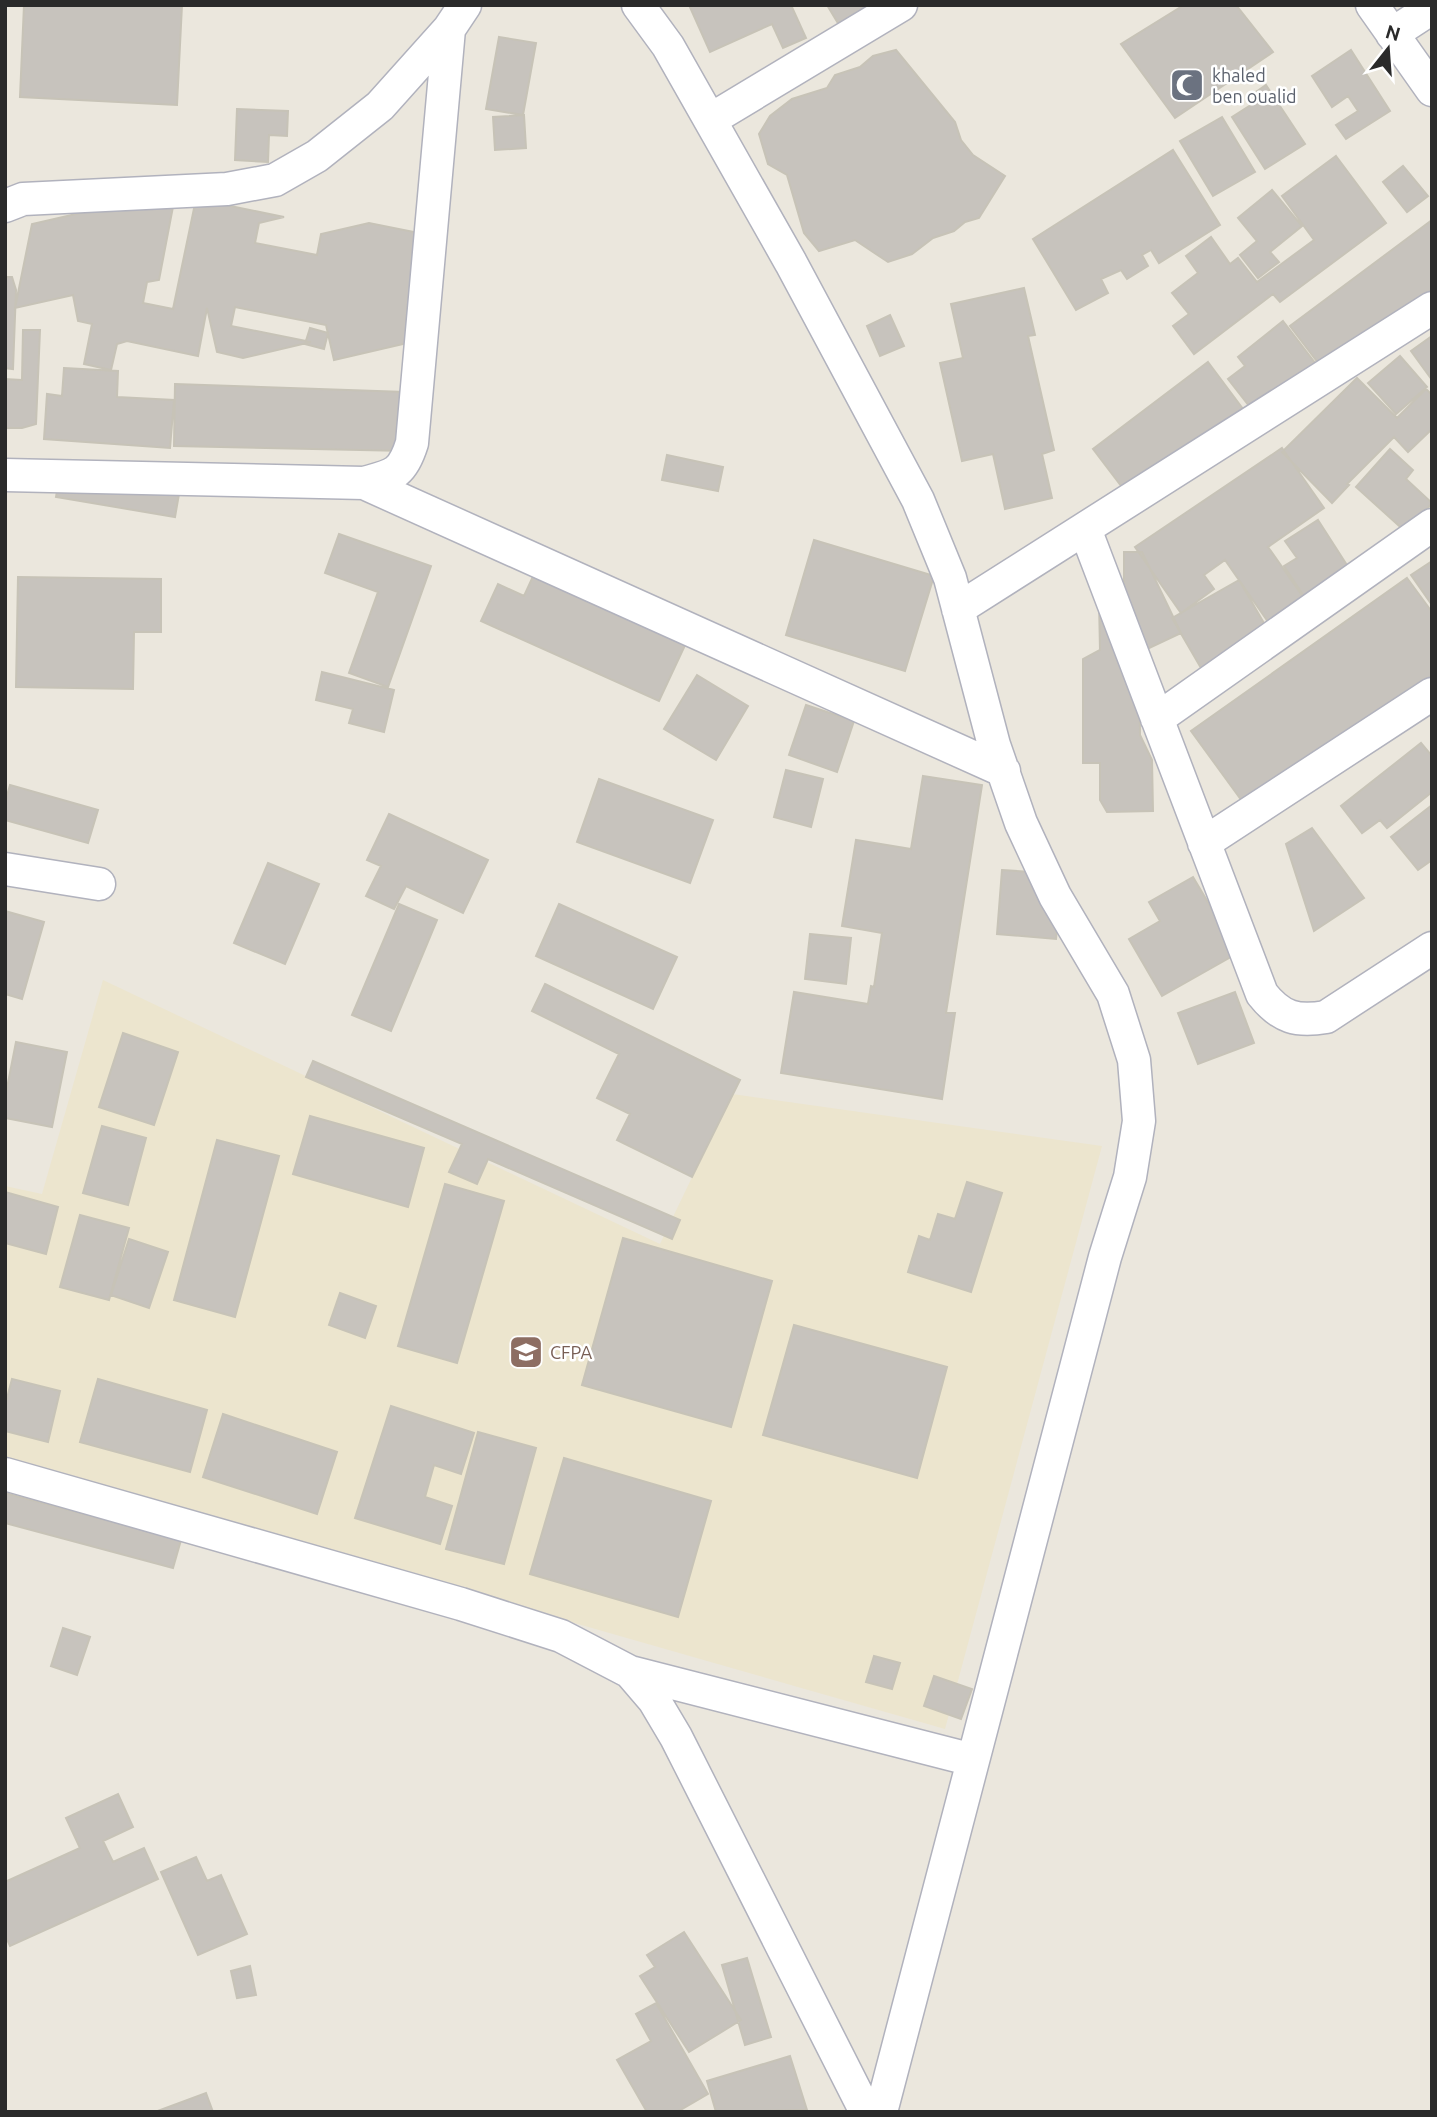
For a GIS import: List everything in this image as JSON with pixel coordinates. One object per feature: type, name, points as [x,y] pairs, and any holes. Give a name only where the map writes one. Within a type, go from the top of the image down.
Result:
[{"type":"street","points":[[638,5],[668,46],[791,263],[918,500],[950,578],[994,745],[1021,823],[1055,896],[1113,994],[1134,1059],[1139,1121],[1130,1177],[1105,1257],[881,2112]]},
{"type":"street","points":[[710,120],[901,5]]},
{"type":"street","points":[[1372,5],[1432,90]]},
{"type":"street","points":[[1392,34],[1432,8]]},
{"type":"street","points":[[5,206],[23,199],[227,189],[275,180],[317,156],[380,106],[457,17]]},
{"type":"street","points":[[5,475],[364,484],[395,475],[408,458],[412,443],[457,17]]},
{"type":"street","points":[[958,609],[1432,308]]},
{"type":"street","points":[[364,484],[1004,771]]},
{"type":"street","points":[[1157,719],[1432,525]]},
{"type":"street","points":[[1085,529],[1262,994],[1272,1007],[1285,1015],[1306,1021],[1326,1017],[1432,948]]},
{"type":"street","points":[[1204,843],[1432,694]]},
{"type":"street","points":[[5,869],[99,884]]},
{"type":"street","points":[[5,1474],[460,1604],[561,1636],[630,1672],[973,1760]]},
{"type":"street","points":[[630,1672],[654,1700],[676,1737],[866,2112]]},
{"type":"shaded area","name":"CFPA","points":[[103,980],[660,1244],[732,1094],[1102,1146],[945,1729],[5,1460],[5,1186],[42,1194]]},
{"type":"building","points":[[24,5],[182,5],[177,105],[20,97]]},
{"type":"building","points":[[689,5],[791,5],[806,38],[783,48],[772,24],[710,52]]},
{"type":"building","points":[[827,5],[874,5],[839,25]]},
{"type":"building","name":"khaled ben oualid","points":[[1184,5],[1236,5],[1273,52],[1175,118],[1121,44]]},
{"type":"building","points":[[499,37],[536,43],[523,115],[486,109]]},
{"type":"building","points":[[896,50],[955,122],[961,140],[973,155],[1005,176],[979,218],[933,238],[912,254],[888,262],[855,240],[819,251],[804,233],[787,175],[768,164],[759,134],[770,116],[792,99],[827,88],[835,75],[860,67],[873,56]]},
{"type":"building","points":[[1351,50],[1390,111],[1346,139],[1336,125],[1358,111],[1348,96],[1332,107],[1312,76]]},
{"type":"building","points":[[1266,85],[1305,144],[1265,169],[1232,117],[1257,101],[1253,94]]},
{"type":"building","points":[[237,109],[288,111],[287,136],[269,135],[268,162],[235,160]]},
{"type":"building","points":[[524,115],[526,148],[495,150],[493,117]]},
{"type":"building","points":[[1222,117],[1255,172],[1213,196],[1180,141]]},
{"type":"building","points":[[1173,150],[1220,225],[1159,263],[1151,250],[1142,255],[1148,266],[1127,279],[1121,270],[1101,279],[1108,293],[1076,310],[1033,239]]},
{"type":"building","points":[[1336,156],[1386,223],[1280,302],[1273,294],[1194,354],[1173,326],[1189,314],[1172,293],[1198,273],[1186,256],[1211,237],[1230,264],[1238,258],[1257,282],[1314,240],[1282,196]]},
{"type":"building","points":[[1403,166],[1428,196],[1407,212],[1383,182]]},
{"type":"building","points":[[1272,190],[1302,226],[1270,252],[1279,262],[1258,278],[1240,255],[1257,241],[1238,218]]},
{"type":"building","points":[[176,191],[159,280],[147,282],[143,303],[173,309],[196,199],[284,217],[259,223],[255,243],[317,255],[321,234],[369,223],[434,236],[412,342],[334,360],[326,325],[235,307],[231,326],[311,342],[243,358],[217,352],[207,308],[198,356],[127,341],[117,344],[111,370],[84,364],[92,324],[78,321],[73,295],[15,308],[32,224]]},
{"type":"building","points":[[1432,220],[1432,300],[1329,377],[1290,326]]},
{"type":"building","points":[[5,277],[12,277],[16,290],[13,369],[5,368]]},
{"type":"building","points":[[1024,288],[1035,335],[1028,336],[1054,450],[1042,454],[1052,498],[1005,509],[993,454],[962,461],[940,363],[963,358],[951,304]]},
{"type":"building","points":[[890,315],[904,346],[880,356],[867,326]]},
{"type":"building","points":[[1283,321],[1319,368],[1257,416],[1228,379],[1245,366],[1238,357]]},
{"type":"building","points":[[310,328],[328,333],[324,349],[305,344]]},
{"type":"building","points":[[23,330],[40,330],[36,424],[22,428],[5,428],[5,379],[22,380]]},
{"type":"building","points":[[1432,336],[1432,380],[1411,351]]},
{"type":"building","points":[[1400,356],[1427,387],[1396,414],[1368,383]]},
{"type":"building","points":[[1208,362],[1252,421],[1138,508],[1093,449]]},
{"type":"building","points":[[64,368],[118,371],[117,397],[174,400],[170,448],[44,439],[47,394],[62,396]]},
{"type":"building","points":[[1357,378],[1397,418],[1426,389],[1432,395],[1432,429],[1408,452],[1394,437],[1332,503],[1282,452]]},
{"type":"building","points":[[175,384],[405,392],[406,451],[174,446]]},
{"type":"building","points":[[1282,448],[1324,508],[1268,547],[1313,611],[1278,636],[1225,560],[1204,575],[1214,589],[1181,613],[1135,547]]},
{"type":"building","points":[[1390,449],[1413,470],[1406,479],[1432,503],[1407,533],[1356,487]]},
{"type":"building","points":[[667,455],[723,467],[718,491],[662,480]]},
{"type":"building","points":[[60,474],[179,494],[175,517],[56,497]]},
{"type":"building","points":[[1318,520],[1352,573],[1307,601],[1284,566],[1297,558],[1285,541]]},
{"type":"building","points":[[339,534],[431,566],[388,687],[349,673],[378,592],[325,573]]},
{"type":"building","points":[[814,540],[934,576],[905,671],[786,635]]},
{"type":"building","points":[[1124,552],[1142,552],[1181,633],[1145,650],[1139,650],[1140,735],[1152,760],[1153,811],[1107,812],[1100,800],[1100,763],[1083,763],[1083,659],[1100,650],[1099,601],[1124,601]]},
{"type":"building","points":[[1432,561],[1432,605],[1411,575]]},
{"type":"building","points":[[535,572],[687,641],[659,701],[481,621],[498,584],[524,596]]},
{"type":"building","points":[[18,577],[161,579],[161,632],[134,632],[133,689],[16,687]]},
{"type":"building","points":[[1407,578],[1432,612],[1432,688],[1253,816],[1191,731]]},
{"type":"building","points":[[1239,580],[1279,649],[1212,687],[1172,618]]},
{"type":"building","points":[[322,672],[394,690],[384,732],[349,723],[353,709],[316,700]]},
{"type":"building","points":[[697,675],[748,706],[716,760],[664,729]]},
{"type":"building","points":[[806,705],[854,721],[837,772],[789,755]]},
{"type":"building","points":[[1421,743],[1432,756],[1432,792],[1387,828],[1380,820],[1362,833],[1341,806]]},
{"type":"building","points":[[786,770],[823,779],[811,827],[774,817]]},
{"type":"building","points":[[923,776],[982,785],[946,1013],[955,1013],[942,1099],[781,1073],[794,992],[868,1004],[871,986],[874,987],[882,933],[842,926],[856,840],[911,849]]},
{"type":"building","points":[[599,779],[713,820],[690,883],[577,842]]},
{"type":"building","points":[[10,785],[98,810],[88,843],[5,820],[5,803]]},
{"type":"building","points":[[1432,805],[1432,860],[1418,870],[1391,837]]},
{"type":"building","points":[[389,814],[488,860],[463,913],[406,886],[394,909],[366,896],[381,866],[367,860]]},
{"type":"building","points":[[1312,828],[1364,898],[1314,931],[1286,844]]},
{"type":"building","points":[[268,863],[319,884],[285,964],[234,943]]},
{"type":"building","points":[[1002,870],[1062,874],[1056,939],[997,934]]},
{"type":"building","points":[[1193,877],[1238,953],[1162,996],[1129,939],[1160,921],[1149,902]]},
{"type":"building","points":[[399,904],[437,920],[391,1031],[352,1015]]},
{"type":"building","points":[[559,904],[677,957],[653,1009],[536,956]]},
{"type":"building","points":[[5,911],[44,922],[22,999],[5,994]]},
{"type":"building","points":[[810,934],[851,938],[846,984],[805,979]]},
{"type":"building","points":[[545,984],[740,1080],[692,1177],[617,1140],[630,1114],[597,1098],[619,1054],[532,1011]]},
{"type":"building","points":[[1235,992],[1254,1043],[1198,1064],[1178,1013]]},
{"type":"building","points":[[123,1033],[178,1052],[154,1125],[99,1107]]},
{"type":"building","points":[[16,1042],[67,1052],[52,1127],[5,1118],[5,1098]]},
{"type":"building","points":[[313,1061],[680,1220],[672,1239],[488,1159],[477,1184],[449,1172],[462,1144],[306,1077]]},
{"type":"building","points":[[310,1116],[424,1148],[408,1207],[293,1174]]},
{"type":"building","points":[[102,1126],[146,1138],[128,1205],[83,1193]]},
{"type":"building","points":[[217,1140],[279,1156],[235,1317],[174,1300]]},
{"type":"building","points":[[967,1182],[1002,1193],[971,1292],[908,1272],[919,1236],[930,1240],[938,1214],[955,1219]]},
{"type":"building","points":[[445,1184],[504,1201],[457,1363],[398,1346]]},
{"type":"building","points":[[5,1192],[58,1207],[46,1254],[5,1243]]},
{"type":"building","points":[[80,1215],[129,1228],[109,1300],[60,1287]]},
{"type":"building","points":[[623,1238],[772,1281],[731,1427],[582,1385]]},
{"type":"building","points":[[129,1239],[168,1252],[149,1308],[111,1295]]},
{"type":"building","points":[[340,1293],[376,1306],[365,1338],[329,1325]]},
{"type":"building","points":[[794,1325],[947,1367],[917,1478],[763,1435]]},
{"type":"building","points":[[12,1379],[60,1391],[48,1442],[5,1431],[5,1406]]},
{"type":"building","points":[[98,1379],[207,1410],[190,1472],[80,1442]]},
{"type":"building","points":[[391,1406],[474,1433],[461,1474],[434,1465],[425,1497],[452,1506],[440,1544],[355,1518]]},
{"type":"building","points":[[223,1414],[337,1452],[317,1514],[203,1477]]},
{"type":"building","points":[[478,1432],[536,1448],[504,1564],[446,1549]]},
{"type":"building","points":[[564,1458],[711,1501],[678,1617],[530,1574]]},
{"type":"building","points":[[5,1493],[181,1540],[173,1568],[5,1523]]},
{"type":"building","points":[[63,1628],[90,1637],[77,1675],[51,1666]]},
{"type":"building","points":[[874,1656],[900,1663],[892,1689],[866,1682]]},
{"type":"building","points":[[934,1676],[972,1689],[961,1719],[924,1706]]},
{"type":"building","points":[[118,1794],[133,1827],[103,1841],[113,1862],[144,1848],[158,1879],[10,1946],[5,1935],[5,1882],[80,1848],[66,1818]]},
{"type":"building","points":[[196,1857],[207,1881],[221,1875],[247,1934],[198,1955],[161,1872]]},
{"type":"building","points":[[684,1932],[741,2020],[689,2052],[640,1976],[655,1967],[647,1955]]},
{"type":"building","points":[[747,1958],[771,2037],[745,2045],[722,1965]]},
{"type":"building","points":[[250,1966],[256,1995],[237,1998],[231,1971]]},
{"type":"building","points":[[656,2003],[708,2094],[677,2112],[647,2112],[617,2060],[651,2041],[636,2014]]},
{"type":"building","points":[[790,2056],[807,2110],[716,2112],[707,2081]]},
{"type":"building","points":[[206,2093],[213,2112],[155,2112]]},
{"type":"place","name":"khaled ben oualid","points":[[1187,85]]},
{"type":"place","name":"CFPA","points":[[526,1352]]}]
